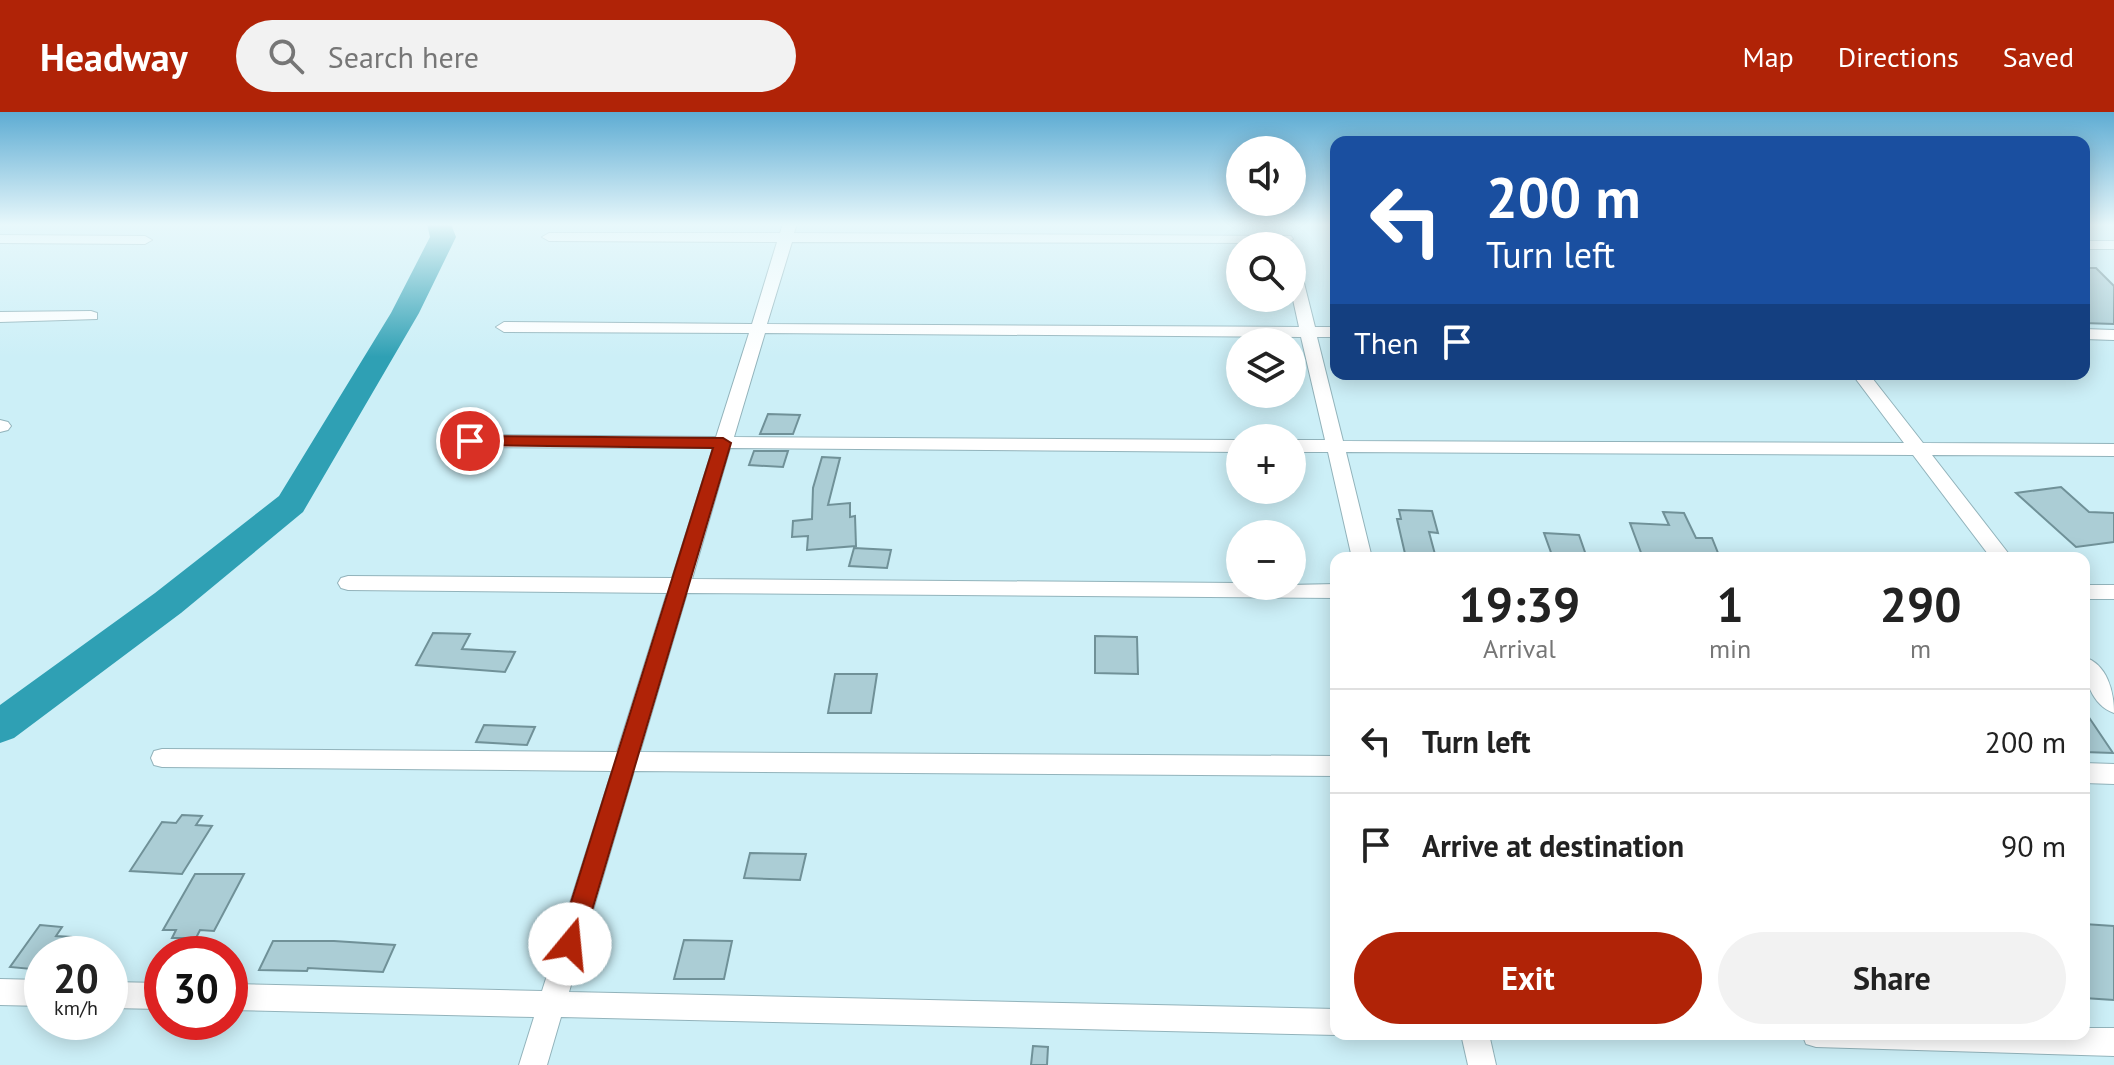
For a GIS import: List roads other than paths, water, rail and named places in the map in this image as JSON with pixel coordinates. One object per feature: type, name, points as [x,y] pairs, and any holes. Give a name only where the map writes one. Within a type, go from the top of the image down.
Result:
[{"type":"street","points":[[533,1065],[776,268]]},
{"type":"street","points":[[1303,312],[1361,552]]},
{"type":"street","points":[[0,317],[91,316]]},
{"type":"street","points":[[504,327],[1330,332]]},
{"type":"street","points":[[2090,334],[2114,335]]},
{"type":"street","points":[[1865,380],[1997,552]]},
{"type":"street","points":[[470,441],[1226,446]]},
{"type":"street","points":[[1306,446],[2114,450]]},
{"type":"street","points":[[348,583],[1330,591]]},
{"type":"street","points":[[2090,592],[2114,592]]},
{"type":"street","points":[[2090,673],[2114,704]]},
{"type":"street","points":[[162,758],[1330,766]]},
{"type":"street","points":[[2090,773],[2114,774]]},
{"type":"street","points":[[0,992],[24,993]]},
{"type":"street","points":[[248,997],[1330,1022]]},
{"type":"street","points":[[1476,1040],[1482,1065]]},
{"type":"street","points":[[2040,1040],[2114,1042]]},
{"type":"waterway","points":[[0,727],[168,603],[291,504],[405,313],[427,268]]}]
